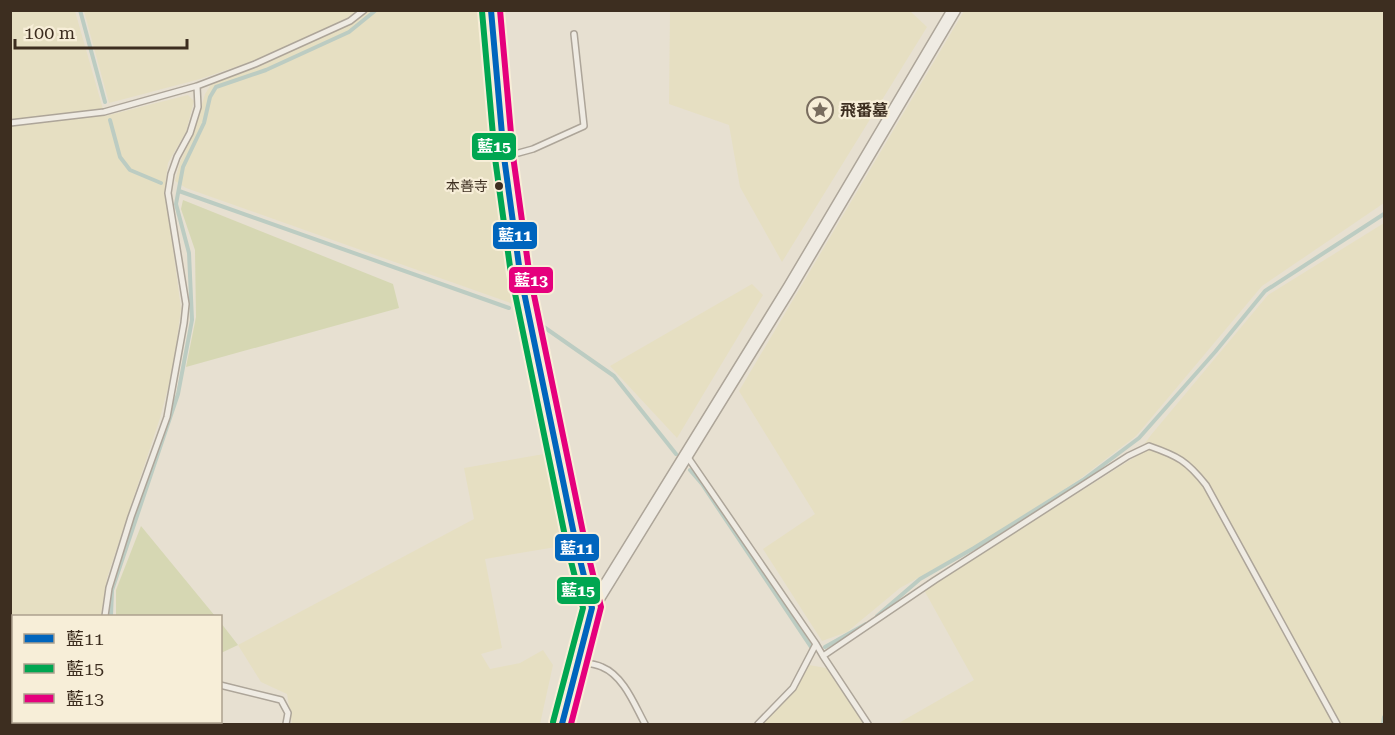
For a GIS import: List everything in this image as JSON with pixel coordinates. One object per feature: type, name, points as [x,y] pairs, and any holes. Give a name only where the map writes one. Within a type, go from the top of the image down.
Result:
[{"type":"street","points":[[491,10],[504,158],[519,273],[576,544],[592,608]]},
{"type":"street","points":[[562,724],[592,608],[790,287],[954,10]]},
{"type":"lane","points":[[10,123],[104,112],[196,86],[255,64],[350,21],[364,10]]},
{"type":"lane","points":[[504,158],[533,149],[584,126],[574,34]]},
{"type":"lane","points":[[105,615],[109,588],[131,517],[167,417],[184,323],[186,304],[168,193],[171,174],[190,133],[198,107],[196,86]]},
{"type":"lane","points":[[823,656],[1070,493],[1128,456],[1149,446],[1176,456],[1193,469],[1206,485],[1337,724]]},
{"type":"lane","points":[[687,456],[868,724]]},
{"type":"lane","points":[[758,724],[794,688],[816,644]]},
{"type":"lane","points":[[578,662],[603,667],[617,678],[645,724]]},
{"type":"lane","points":[[222,685],[281,700],[288,713],[286,724]]},
{"type":"shaded area","points":[[84,10],[358,11],[349,18],[250,62],[200,79],[109,103]]},
{"type":"shaded area","points":[[368,10],[482,11],[516,305],[186,188],[175,181],[205,94],[212,83],[256,68],[351,24]]},
{"type":"shaded area","points":[[10,11],[75,11],[105,116],[188,95],[194,101],[186,132],[168,163],[165,187],[181,309],[173,369],[160,418],[107,578],[101,615],[12,615],[12,723],[104,724],[11,724]]},
{"type":"shaded area","points":[[670,11],[910,11],[927,27],[782,262],[740,187],[729,125],[669,104]]},
{"type":"shaded area","points":[[964,11],[1384,11],[1384,203],[1262,286],[1136,436],[1077,481],[977,545],[900,588],[847,632],[822,641],[763,549],[815,514],[739,391]]},
{"type":"shaded area","points":[[1384,223],[1384,724],[897,724],[974,680],[924,590],[1135,457],[1268,295]]},
{"type":"shaded area","points":[[752,284],[763,295],[677,438],[610,366]]},
{"type":"shaded area","points":[[544,454],[562,546],[485,559],[502,648],[481,654],[490,669],[520,663],[543,650],[553,665],[540,724],[292,724],[287,694],[261,682],[238,645],[474,519],[464,468]]},
{"type":"shaded area","points":[[809,665],[826,668],[864,724],[763,724],[794,692]]},
{"type":"green space","points":[[183,200],[393,284],[399,308],[186,367],[196,317],[195,250],[181,209]]},
{"type":"green space","points":[[141,526],[214,615],[116,615],[116,590]]},
{"type":"green space","points":[[222,624],[238,645],[222,652]]},
{"type":"waterway","points":[[80,10],[105,102]]},
{"type":"waterway","points":[[111,615],[112,590],[178,394],[192,320],[189,253],[176,204],[183,167],[204,123],[210,97],[216,87],[266,70],[349,32],[376,10]]},
{"type":"waterway","points":[[110,120],[120,157],[130,170],[161,183]]},
{"type":"waterway","points":[[179,191],[509,308]]},
{"type":"waterway","points":[[877,616],[920,579],[1083,480],[1139,438],[1265,291],[1384,214]]},
{"type":"waterway","points":[[541,325],[614,376],[676,454]]},
{"type":"waterway","points":[[690,470],[702,484],[811,647]]},
{"type":"waterway","points":[[825,647],[866,624]]},
{"type":"waterway","points":[[1383,724],[1384,717]]},
{"type":"transit line","name":"藍11","points":[[491,10],[504,157],[520,273],[576,544],[592,608],[562,724]]},
{"type":"transit line","name":"藍13","points":[[500,10],[513,156],[529,271],[585,542],[601,607],[571,724]]},
{"type":"transit line","name":"藍15","points":[[482,11],[495,158],[511,274],[567,546],[583,608],[553,722]]},
{"type":"place","name":"飛番墓","points":[[820,110]]},
{"type":"place","name":"本善寺","points":[[499,186]]}]
